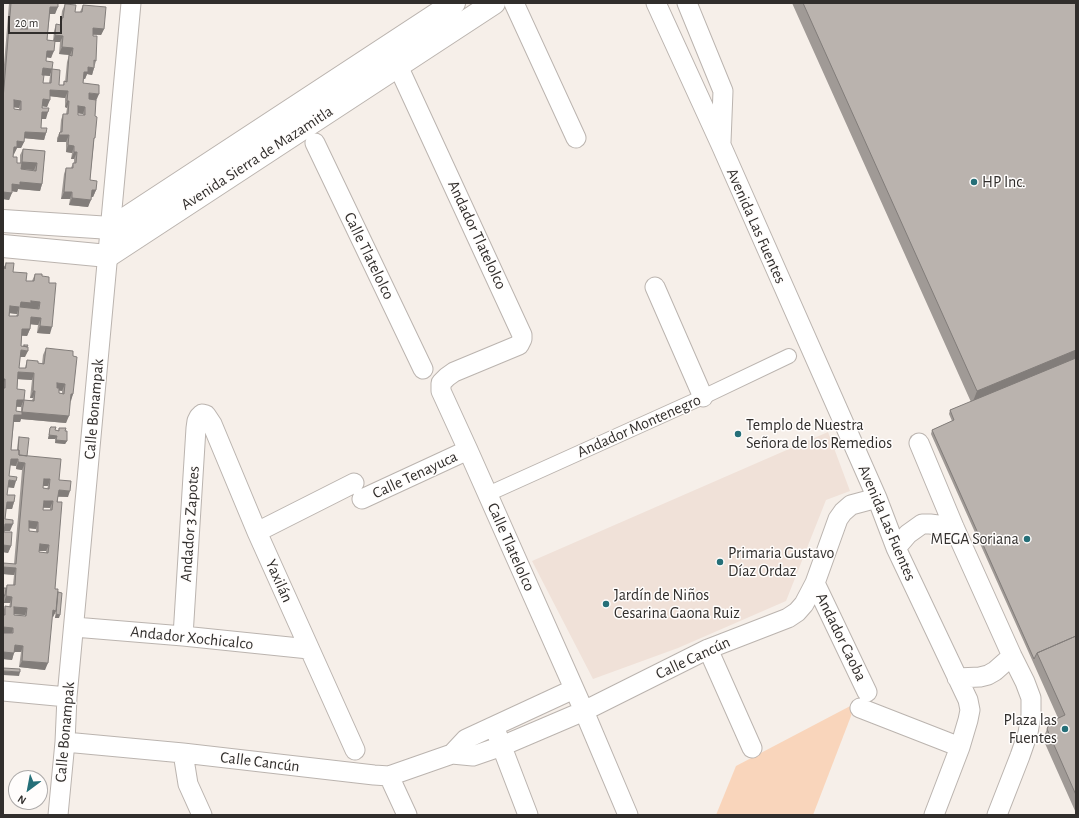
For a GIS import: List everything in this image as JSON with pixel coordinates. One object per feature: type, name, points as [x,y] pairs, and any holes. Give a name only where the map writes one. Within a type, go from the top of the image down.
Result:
[{"type":"street","name":"Calle Bonampak","points":[[58,815],[65,742],[67,697],[131,3]]},
{"type":"street","name":"Avenida Sierra de Mazamitla","points":[[111,228],[454,3]]},
{"type":"street","name":"Avenida Sierra de Mazamitla","points":[[108,256],[494,3]]},
{"type":"street","points":[[514,3],[576,138]]},
{"type":"street","name":"Avenida Las Fuentes","points":[[656,3],[721,145],[877,498],[896,548],[968,700],[970,710],[968,720],[960,747],[934,815]]},
{"type":"street","name":"Avenida Las Fuentes","points":[[687,3],[723,91],[721,145]]},
{"type":"street","name":"Andador Tlatelolco","points":[[388,46],[522,335],[519,345],[454,372],[441,383]]},
{"type":"street","name":"Calle Tlatelolco","points":[[314,143],[423,369]]},
{"type":"street","points":[[3,220],[111,228]]},
{"type":"street","points":[[3,246],[108,256]]},
{"type":"street","points":[[656,287],[703,397]]},
{"type":"street","name":"Andador Montenegro","points":[[488,494],[703,397],[789,356]]},
{"type":"street","name":"Calle Tlatelolco","points":[[441,383],[441,391],[444,398],[584,711]]},
{"type":"street","name":"Yaxilán","points":[[202,414],[206,416],[212,424],[257,532],[355,750]]},
{"type":"street","name":"Andador 3 Zapotes","points":[[183,636],[196,428],[198,417],[202,414]]},
{"type":"street","points":[[919,442],[954,527],[1031,698],[1031,715],[1028,732],[997,815]]},
{"type":"street","name":"Calle Tenayuca","points":[[257,532],[358,491],[468,450]]},
{"type":"street","name":"Calle Cancún","points":[[65,742],[182,753],[389,776],[452,754],[472,756],[502,746],[584,711],[708,649],[788,618],[797,612],[804,604],[814,583],[838,519],[843,512],[851,505],[877,498]]},
{"type":"street","points":[[896,548],[908,534],[922,524],[954,527]]},
{"type":"street","name":"Andador Caoba","points":[[814,583],[864,700],[960,747]]},
{"type":"street","name":"Andador Xochicalco","points":[[74,627],[309,649]]},
{"type":"street","points":[[708,649],[752,748]]},
{"type":"street","points":[[957,678],[980,677],[988,675],[995,671],[1012,656]]},
{"type":"street","name":"Calle Cancún","points":[[452,754],[466,739],[574,689]]},
{"type":"street","points":[[3,691],[67,697]]},
{"type":"street","points":[[584,711],[628,815]]},
{"type":"street","points":[[494,726],[528,815]]},
{"type":"street","points":[[182,753],[188,784],[202,815]]},
{"type":"street","points":[[389,776],[407,815]]},
{"type":"shaded area","name":"Primaria Gustavo Díaz Ordaz","points":[[828,432],[850,491],[826,500],[786,601],[678,648],[593,679],[532,561]]},
{"type":"shaded area","points":[[856,703],[813,815],[716,815],[736,766]]},
{"type":"building","points":[[11,3],[58,3],[58,7],[50,7],[47,40],[55,41],[54,51],[47,51],[46,61],[53,62],[52,69],[60,70],[59,85],[64,85],[64,81],[67,82],[69,55],[72,56],[73,48],[62,47],[63,36],[55,35],[56,24],[61,25],[65,4],[76,5],[75,12],[82,12],[83,5],[106,7],[104,29],[93,28],[93,36],[97,36],[96,61],[94,60],[94,68],[88,67],[88,72],[84,72],[83,83],[99,85],[99,94],[89,93],[89,99],[96,100],[95,116],[97,117],[90,180],[97,181],[96,190],[92,190],[91,200],[72,198],[72,192],[64,192],[66,168],[73,168],[73,163],[76,163],[77,152],[74,152],[74,146],[68,145],[69,135],[59,135],[60,132],[62,132],[63,114],[68,114],[68,91],[50,90],[50,100],[43,99],[42,108],[49,108],[48,112],[42,112],[41,128],[47,128],[46,133],[25,132],[24,142],[17,141],[17,147],[14,147],[13,157],[17,157],[17,163],[22,163],[21,169],[36,171],[37,163],[22,162],[23,149],[45,151],[42,184],[20,182],[20,185],[12,184],[12,193],[3,192],[3,99]],"holes":[[[23,22],[28,22],[28,29],[20,29],[23,27]],[[43,68],[52,69],[51,83],[43,83]],[[14,100],[21,101],[21,110],[14,109]],[[78,106],[85,107],[85,115],[78,115]]]},
{"type":"building","name":"HP Inc.","points":[[803,3],[1076,3],[1076,350],[977,391]]},
{"type":"building","points":[[6,263],[14,263],[13,272],[27,273],[26,281],[34,281],[35,274],[42,274],[42,276],[49,277],[49,283],[56,283],[52,327],[40,326],[41,318],[31,317],[30,329],[22,329],[21,346],[28,347],[28,351],[21,350],[19,368],[26,368],[27,360],[38,361],[38,363],[44,364],[46,348],[73,351],[73,356],[77,357],[69,416],[22,412],[22,415],[14,415],[11,450],[19,450],[19,455],[61,459],[59,480],[71,481],[70,491],[59,490],[57,502],[62,502],[55,589],[58,589],[56,611],[53,610],[48,663],[22,661],[23,646],[15,645],[14,653],[3,652],[3,633],[13,633],[13,628],[3,627],[3,615],[5,615],[5,606],[11,607],[12,597],[6,596],[7,585],[15,585],[16,568],[3,567],[3,563],[16,564],[25,463],[18,462],[18,459],[11,459],[9,476],[17,477],[16,481],[9,480],[7,495],[15,495],[14,502],[7,502],[5,519],[13,520],[13,524],[5,524],[4,532],[12,532],[11,546],[3,545],[3,388],[5,388],[5,379],[3,379],[3,267],[5,267],[5,269]],"holes":[[[21,302],[40,302],[39,309],[20,307]],[[10,306],[19,307],[18,316],[9,316]],[[18,372],[34,373],[34,401],[24,400],[25,390],[17,389]],[[57,383],[65,384],[64,394],[59,393],[59,388],[57,388]],[[17,400],[24,400],[22,412],[16,411]],[[44,479],[50,479],[49,489],[43,488]],[[44,501],[53,501],[52,510],[43,510]],[[29,521],[38,522],[38,532],[29,531]],[[40,544],[49,545],[48,553],[39,552]],[[14,607],[27,608],[26,616],[14,615]]]},
{"type":"building","name":"MEGA Soriana","points":[[1076,358],[1076,636],[1037,653],[1034,659],[932,430],[954,420],[950,410]]},
{"type":"building","points":[[51,427],[56,427],[55,430],[59,431],[59,428],[66,428],[65,431],[67,431],[67,441],[56,440],[57,436],[49,435]]},
{"type":"building","points":[[19,437],[29,438],[27,456],[19,455]]},
{"type":"building","points":[[3,588],[6,588],[5,595],[3,595]]},
{"type":"building","points":[[58,592],[62,593],[60,615],[56,614]]},
{"type":"building","name":"Plaza las Fuentes","points":[[1076,636],[1076,795],[1047,729],[1050,722],[1065,715],[1037,653]]},
{"type":"building","points":[[3,668],[20,669],[20,672],[3,671]]},
{"type":"place","name":"HP Inc.","points":[[974,182]]},
{"type":"place","name":"Templo de Nuestra Señora de los Remedios","points":[[738,434]]},
{"type":"place","name":"MEGA Soriana","points":[[1027,539]]},
{"type":"place","name":"Primaria Gustavo Díaz Ordaz","points":[[720,562]]},
{"type":"place","name":"Jardín de Niños Cesarina Gaona Ruiz","points":[[606,604]]},
{"type":"place","name":"Plaza las Fuentes","points":[[1065,729]]}]
